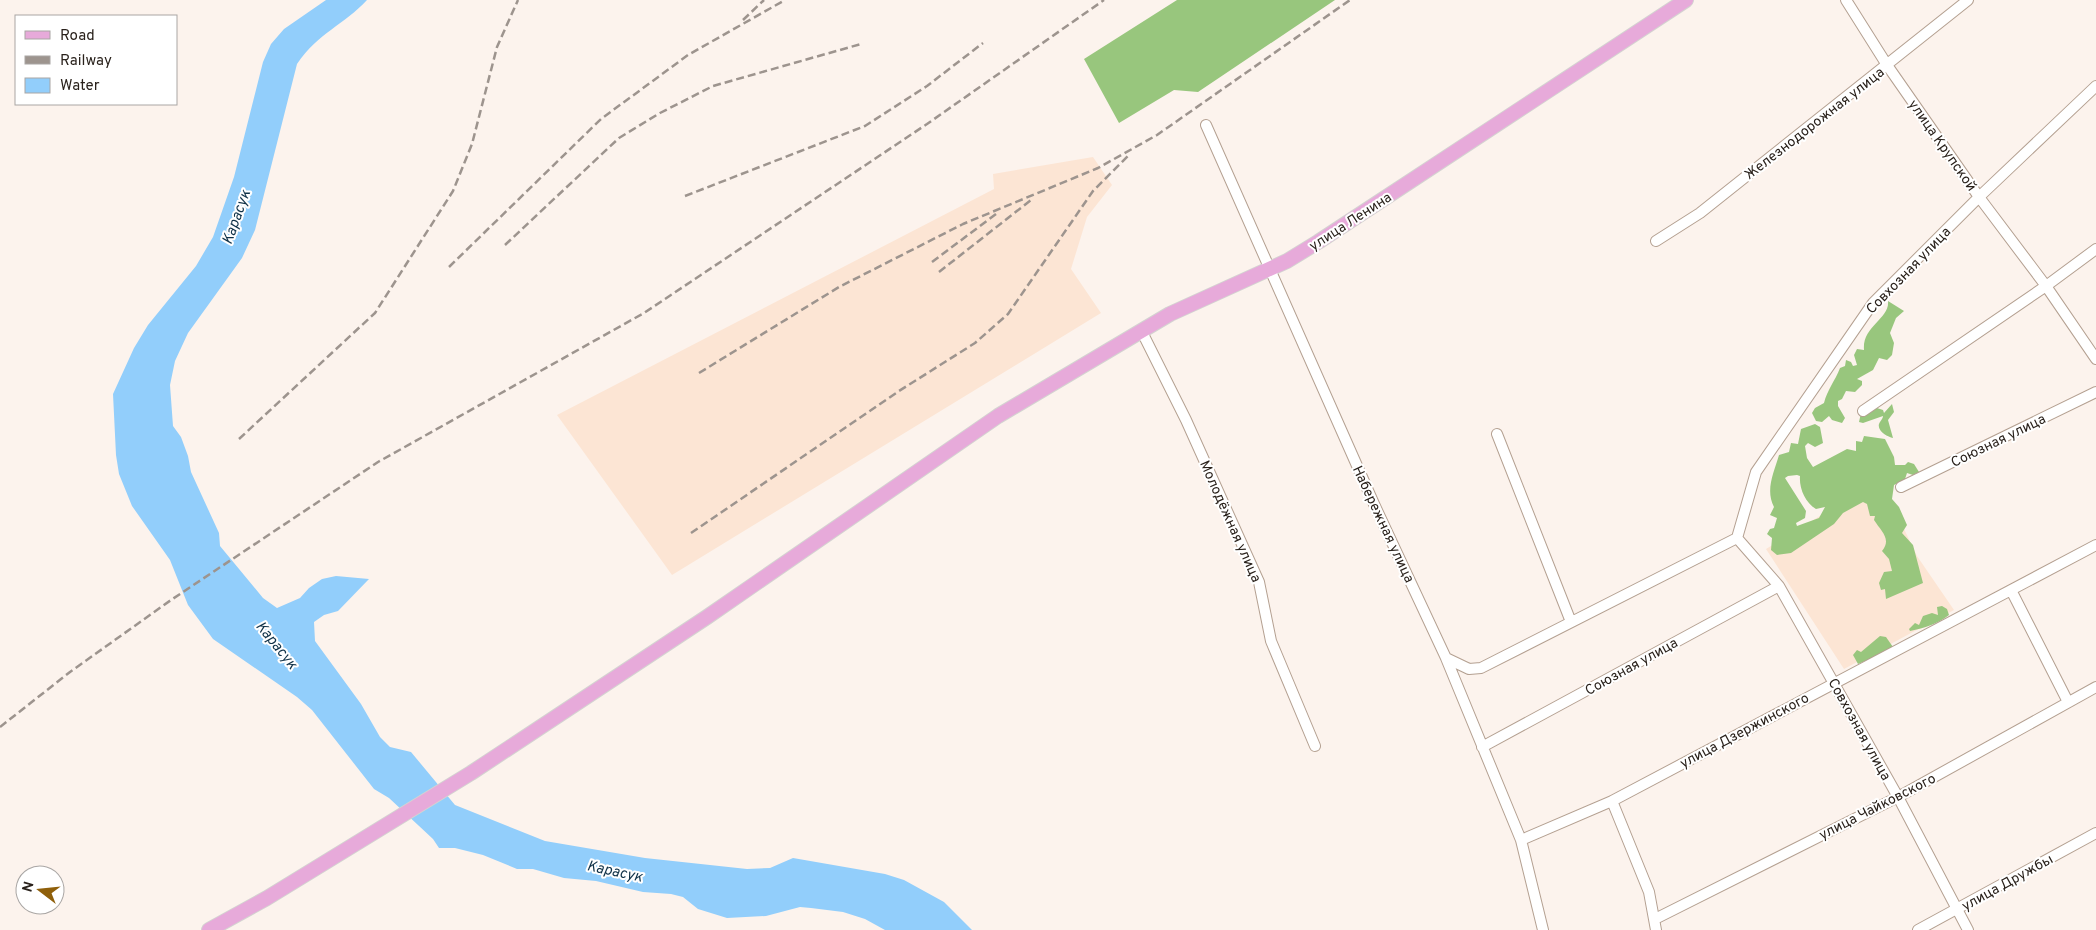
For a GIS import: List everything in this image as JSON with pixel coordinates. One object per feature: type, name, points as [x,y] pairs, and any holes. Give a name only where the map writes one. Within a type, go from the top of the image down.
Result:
[{"type":"main road","name":"улица Ленина","points":[[209,930],[376,833],[471,773],[707,617],[998,416],[1142,330],[1192,303],[1269,268],[1318,242],[1686,0]]},
{"type":"street","name":"улица Крупской","points":[[1846,0],[1887,65],[1978,197],[2046,286],[2096,359]]},
{"type":"street","name":"Железнодорожная улица","points":[[1656,242],[1700,213],[1968,0]]},
{"type":"street","name":"Совхозная улица","points":[[1968,930],[1898,797],[1779,586],[1737,538],[1756,472],[1873,303],[1978,197],[2096,86]]},
{"type":"street","name":"Набережная улица","points":[[1206,125],[1374,504],[1446,658],[1522,840],[1543,930]]},
{"type":"street","points":[[1863,411],[2046,286],[2096,249]]},
{"type":"street","name":"Молодёжная улица","points":[[1142,330],[1186,420],[1259,582],[1271,642],[1315,746]]},
{"type":"street","name":"Союзная улица","points":[[1901,487],[2096,392]]},
{"type":"street","points":[[1497,434],[1570,622]]},
{"type":"street","points":[[1446,658],[1468,669],[1481,668],[1737,538]]},
{"type":"street","name":"улица Дзержинского","points":[[1522,840],[1612,801],[2096,545]]},
{"type":"street","name":"Союзная улица","points":[[1482,747],[1779,586]]},
{"type":"street","points":[[2011,590],[2068,702]]},
{"type":"street","name":"улица Чайковского","points":[[1655,919],[1898,797],[2096,687]]},
{"type":"street","points":[[1612,801],[1650,892],[1656,930]]},
{"type":"street","name":"улица Дружбы","points":[[1918,930],[2096,834]]},
{"type":"shaded area","points":[[1093,157],[1112,185],[1087,217],[1071,269],[1101,313],[672,575],[557,415],[994,189],[993,174]]},
{"type":"shaded area","points":[[1880,479],[1917,556],[1954,610],[1844,669],[1766,549]]},
{"type":"green space","points":[[1177,0],[1335,0],[1198,92],[1174,90],[1119,123],[1084,59]]},
{"type":"green space","points":[[1888,301],[1904,311],[1896,318],[1890,333],[1894,343],[1892,355],[1887,360],[1879,358],[1873,370],[1857,379],[1862,381],[1862,385],[1855,392],[1846,391],[1842,399],[1838,401],[1838,406],[1845,418],[1842,423],[1832,420],[1829,416],[1822,422],[1816,421],[1812,413],[1815,408],[1824,403],[1840,368],[1845,366],[1846,360],[1851,362],[1853,366],[1857,365],[1854,355],[1857,349],[1864,350],[1867,335],[1885,313]]},
{"type":"green space","points":[[1892,404],[1894,412],[1888,420],[1893,438],[1886,435],[1879,427],[1883,416],[1863,423],[1859,422],[1861,413],[1877,408],[1883,410],[1884,413]]},
{"type":"green space","points":[[1815,424],[1820,427],[1823,443],[1815,447],[1808,443],[1805,446],[1807,458],[1813,467],[1847,449],[1856,451],[1856,441],[1862,442],[1864,436],[1885,439],[1894,457],[1895,465],[1905,465],[1908,462],[1914,464],[1919,472],[1913,475],[1907,473],[1905,479],[1894,485],[1892,499],[1899,507],[1907,525],[1902,533],[1913,545],[1923,583],[1886,599],[1885,589],[1881,590],[1879,583],[1884,572],[1892,571],[1889,559],[1882,551],[1885,547],[1886,539],[1874,520],[1875,516],[1870,516],[1867,504],[1863,502],[1843,513],[1834,524],[1791,553],[1777,555],[1771,550],[1772,538],[1767,534],[1770,529],[1774,528],[1777,518],[1770,515],[1774,507],[1770,494],[1773,474],[1779,455],[1789,452],[1791,443],[1798,444],[1801,429]],"holes":[[[1788,476],[1800,476],[1802,490],[1809,503],[1816,509],[1825,507],[1819,518],[1797,526],[1796,523],[1805,518],[1806,511],[1785,478]]]},
{"type":"green space","points":[[1942,606],[1947,609],[1949,615],[1931,625],[1910,631],[1909,629],[1915,623],[1919,625],[1923,616],[1932,613],[1938,615],[1937,607]]},
{"type":"green space","points":[[1880,636],[1886,637],[1893,647],[1887,652],[1858,664],[1853,655],[1857,650],[1861,652]]},
{"type":"water","name":"Карасук","points":[[326,0],[367,0],[314,44],[297,64],[255,230],[242,258],[188,333],[175,361],[170,385],[173,426],[181,437],[188,456],[191,472],[219,533],[220,546],[263,598],[277,608],[300,598],[309,588],[322,579],[336,576],[369,579],[338,611],[324,615],[314,622],[315,641],[361,704],[380,737],[390,747],[411,752],[455,805],[545,841],[645,858],[747,869],[770,868],[793,858],[885,874],[904,880],[944,902],[972,930],[885,930],[865,919],[843,912],[800,907],[766,916],[727,918],[698,909],[683,897],[671,894],[643,892],[596,881],[564,878],[533,869],[517,869],[483,855],[455,848],[439,848],[433,839],[389,798],[374,789],[312,710],[297,697],[213,639],[188,605],[170,560],[132,506],[119,474],[116,455],[113,394],[134,348],[148,325],[196,266],[213,237],[234,177],[263,62],[271,44],[284,29]]},
{"type":"railway","points":[[239,439],[375,313],[453,191],[472,144],[497,47],[518,0]]},
{"type":"railway","points":[[743,20],[764,0]]},
{"type":"railway","points":[[449,267],[601,119],[688,55],[785,0]]},
{"type":"railway","points":[[0,727],[70,672],[171,600],[378,462],[644,313],[927,124],[1104,0]]},
{"type":"railway","points":[[699,373],[839,287],[963,224],[1098,168],[1157,135],[1350,0]]},
{"type":"railway","points":[[685,196],[865,126],[927,86],[983,43]]},
{"type":"railway","points":[[505,245],[619,138],[660,113],[713,86],[861,44]]},
{"type":"railway","points":[[691,533],[899,391],[975,343],[1008,314],[1093,191],[1128,156]]},
{"type":"railway","points":[[939,272],[1031,200]]},
{"type":"railway","points":[[932,262],[996,214]]}]
